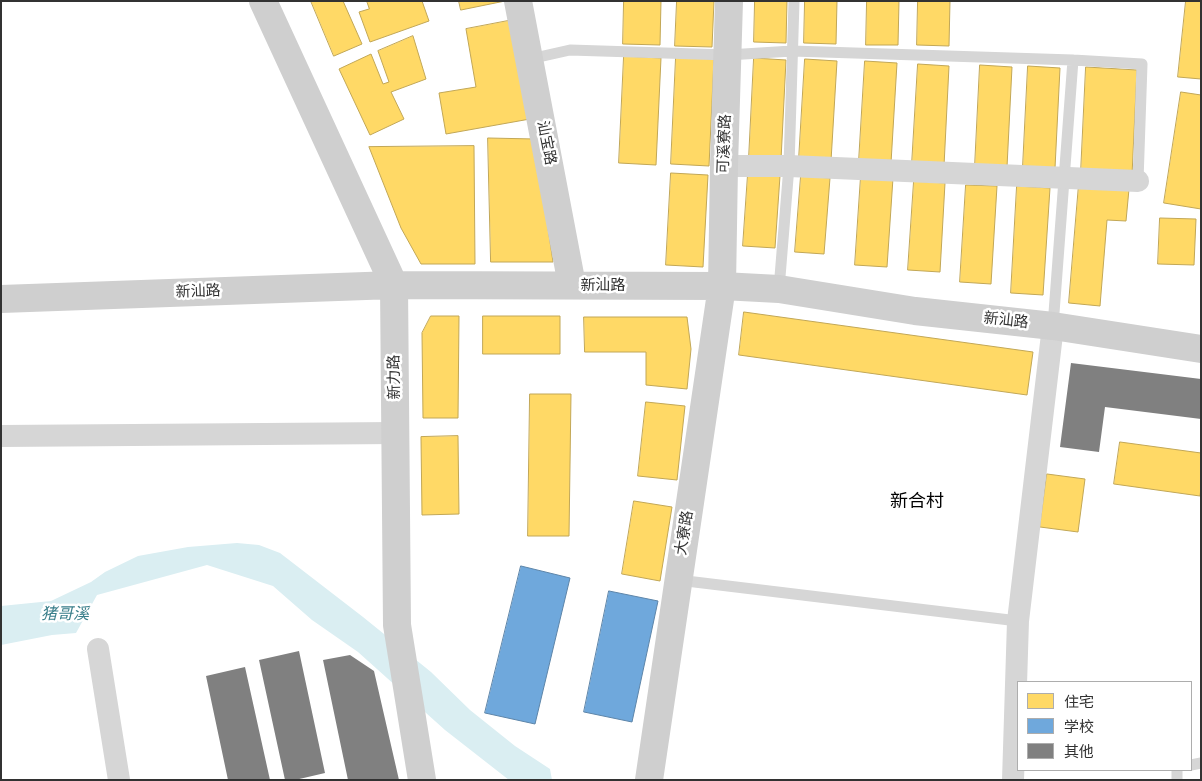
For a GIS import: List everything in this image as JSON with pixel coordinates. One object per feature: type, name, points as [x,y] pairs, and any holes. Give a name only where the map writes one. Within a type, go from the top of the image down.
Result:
[{"type":"street","name":"新力路","points":[[263,1],[403,285],[396,433],[406,632],[420,726],[422,780]]},
{"type":"street","points":[[280,1],[403,285],[406,632]]},
{"type":"street","name":"汕宝路","points":[[518,1],[572,285]]},
{"type":"street","name":"可溪寮路","points":[[722,286],[729,1]]},
{"type":"street","points":[[724,166],[788,166],[1138,181]]},
{"type":"street","name":"新汕路","points":[[1,300],[403,285],[722,286],[779,289],[915,311],[1053,326],[1201,349]]},
{"type":"street","name":"大寮路","points":[[648,780],[722,286]]},
{"type":"street","points":[[1015,768],[1018,621],[1053,326]]},
{"type":"street","points":[[1,436],[396,433]]},
{"type":"street","points":[[98,649],[119,780]]},
{"type":"street","points":[[420,726],[437,780]]},
{"type":"lane","points":[[779,289],[788,166],[794,1]]},
{"type":"lane","points":[[530,59],[570,50],[728,55],[792,51],[1142,64],[1138,181]]},
{"type":"lane","points":[[1053,326],[1073,60]]},
{"type":"lane","points":[[678,580],[1018,621]]},
{"type":"water","name":"猪哥溪","points":[[237,543],[259,545],[280,553],[431,672],[470,710],[515,746],[550,769],[552,780],[509,780],[445,730],[358,652],[312,620],[273,586],[207,565],[97,595],[76,633],[52,635],[1,645],[1,606],[51,601],[91,582],[105,572],[138,556],[188,547]]},
{"type":"building: 住宅","points":[[311,1],[343,1],[362,44],[334,56]]},
{"type":"building: 住宅","points":[[367,1],[422,1],[429,21],[370,42],[359,12],[369,9]]},
{"type":"building: 住宅","points":[[459,1],[505,1],[461,10]]},
{"type":"building: 住宅","points":[[624,1],[661,1],[660,45],[623,44]]},
{"type":"building: 住宅","points":[[677,1],[714,1],[712,47],[675,46]]},
{"type":"building: 住宅","points":[[755,1],[787,1],[786,43],[754,42]]},
{"type":"building: 住宅","points":[[805,1],[837,1],[836,44],[804,43]]},
{"type":"building: 住宅","points":[[867,1],[899,1],[898,45],[866,45]]},
{"type":"building: 住宅","points":[[918,1],[950,1],[949,46],[917,45]]},
{"type":"building: 住宅","points":[[1186,1],[1201,1],[1201,79],[1178,77]]},
{"type":"building: 住宅","points":[[513,20],[530,119],[446,134],[439,93],[476,87],[466,29]]},
{"type":"building: 住宅","points":[[413,36],[426,79],[391,92],[404,119],[370,135],[339,69],[371,54],[383,84],[389,82],[378,51]]},
{"type":"building: 住宅","points":[[624,56],[661,58],[656,165],[619,163]]},
{"type":"building: 住宅","points":[[676,57],[714,59],[709,166],[671,164]]},
{"type":"building: 住宅","points":[[754,58],[786,60],[781,160],[749,158]]},
{"type":"building: 住宅","points":[[805,59],[837,61],[831,161],[799,159]]},
{"type":"building: 住宅","points":[[865,61],[897,63],[891,163],[859,161]]},
{"type":"building: 住宅","points":[[918,64],[949,66],[944,166],[912,164]]},
{"type":"building: 住宅","points":[[980,65],[1012,67],[1007,167],[975,166]]},
{"type":"building: 住宅","points":[[1028,66],[1060,68],[1055,168],[1023,166]]},
{"type":"building: 住宅","points":[[1086,67],[1137,70],[1132,175],[1081,172]]},
{"type":"building: 住宅","points":[[1181,92],[1201,95],[1201,209],[1164,203]]},
{"type":"building: 住宅","points":[[488,138],[535,139],[553,262],[491,262]]},
{"type":"building: 住宅","points":[[474,146],[475,264],[421,264],[401,228],[369,147]]},
{"type":"building: 住宅","points":[[671,173],[708,175],[703,267],[666,265]]},
{"type":"building: 住宅","points":[[748,174],[780,176],[775,248],[743,246]]},
{"type":"building: 住宅","points":[[801,176],[830,178],[824,254],[795,252]]},
{"type":"building: 住宅","points":[[861,176],[893,178],[887,267],[855,265]]},
{"type":"building: 住宅","points":[[914,181],[945,183],[940,272],[908,270]]},
{"type":"building: 住宅","points":[[1079,184],[1129,189],[1126,221],[1107,220],[1100,306],[1069,303]]},
{"type":"building: 住宅","points":[[966,185],[997,186],[991,284],[960,282]]},
{"type":"building: 住宅","points":[[1017,186],[1050,188],[1043,295],[1011,293]]},
{"type":"building: 住宅","points":[[1160,218],[1196,219],[1194,265],[1158,264]]},
{"type":"building: 住宅","points":[[744,312],[1033,352],[1027,395],[739,355]]},
{"type":"building: 住宅","points":[[431,316],[459,316],[458,418],[423,418],[422,333]]},
{"type":"building: 住宅","points":[[483,316],[560,316],[560,354],[483,354]]},
{"type":"building: 住宅","points":[[584,317],[687,317],[691,349],[687,389],[646,385],[646,352],[585,352]]},
{"type":"building: 住宅","points":[[530,394],[571,394],[569,536],[528,536]]},
{"type":"building: 住宅","points":[[646,402],[685,406],[677,480],[638,476]]},
{"type":"building: 住宅","points":[[458,436],[459,514],[422,515],[421,437]]},
{"type":"building: 住宅","points":[[1120,442],[1201,453],[1200,496],[1114,484]]},
{"type":"building: 住宅","points":[[1047,474],[1085,479],[1078,532],[1040,527]]},
{"type":"building: 住宅","points":[[634,501],[672,507],[660,581],[622,574]]},
{"type":"building: 学校","points":[[521,566],[570,578],[535,724],[485,713]]},
{"type":"building: 学校","points":[[609,591],[658,601],[632,722],[584,712]]},
{"type":"building: 其他","points":[[1071,363],[1201,379],[1201,419],[1105,407],[1099,452],[1060,447]]},
{"type":"building: 其他","points":[[299,651],[325,773],[295,780],[285,780],[259,660]]},
{"type":"building: 其他","points":[[350,655],[374,671],[399,780],[348,780],[323,660]]},
{"type":"building: 其他","points":[[245,667],[270,780],[228,780],[206,676]]},
{"type":"district","name":"新合村","points":[[917,502]]}]
